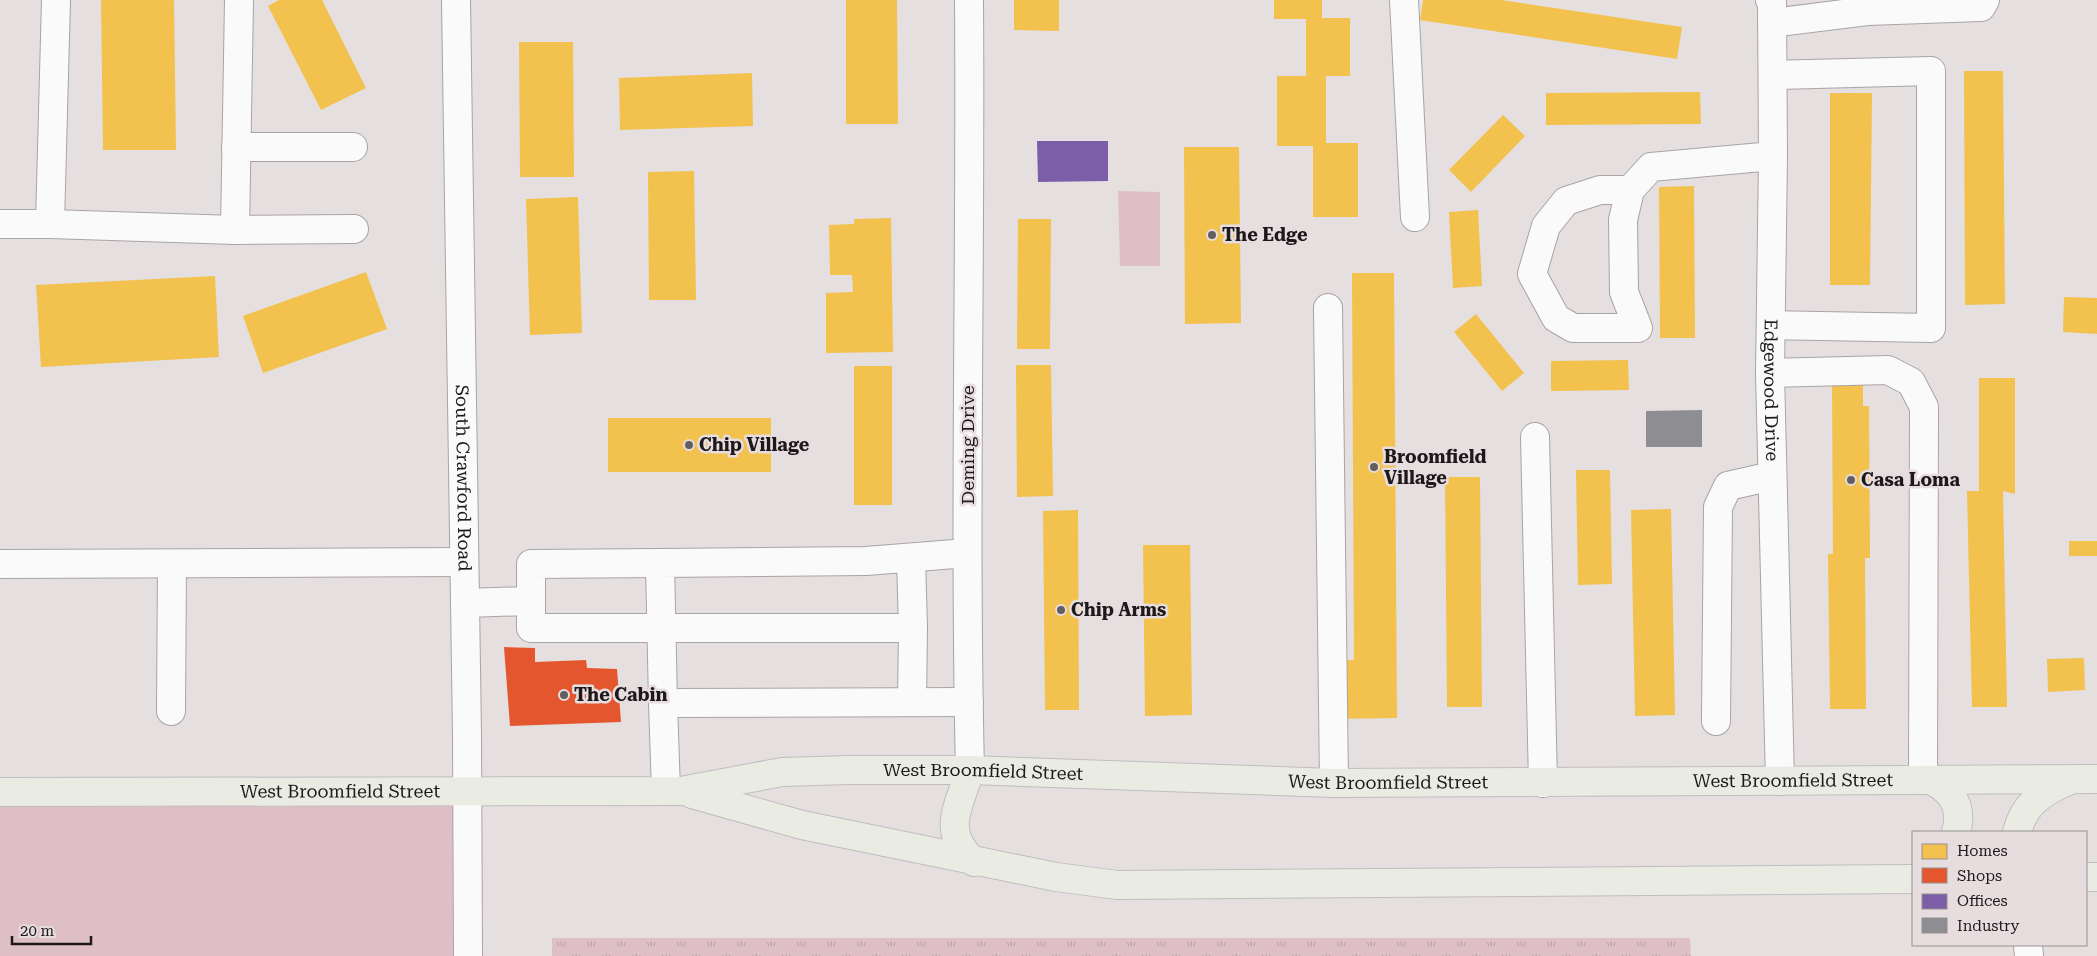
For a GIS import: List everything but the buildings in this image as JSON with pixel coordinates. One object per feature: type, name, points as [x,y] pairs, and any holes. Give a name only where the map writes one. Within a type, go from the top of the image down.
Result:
[{"type":"main road","name":"West Broomfield Street","points":[[0,792],[673,791],[714,786],[775,773],[806,770],[970,770],[1334,783],[2084,779]]},
{"type":"main road","points":[[970,770],[954,827],[958,845],[974,862]]},
{"type":"main road","points":[[2017,831],[2022,816],[2031,802],[2046,791],[2084,779]]},
{"type":"main road","points":[[1927,780],[1945,788],[1958,806],[1956,831]]},
{"type":"main road","name":"West Broomfield Street","points":[[673,791],[802,825],[974,862],[1056,877],[1117,885],[1908,878]]},
{"type":"street","points":[[50,224],[56,0]]},
{"type":"street","points":[[234,230],[239,0]]},
{"type":"street","name":"South Crawford Road","points":[[456,0],[468,790],[468,956]]},
{"type":"street","name":"Deming Drive","points":[[969,0],[967,553],[970,770]]},
{"type":"street","points":[[1404,0],[1415,218]]},
{"type":"street","points":[[1771,11],[1867,11],[1983,3]]},
{"type":"street","name":"Edgewood Drive","points":[[1771,11],[1773,156],[1770,373],[1780,780]]},
{"type":"street","points":[[1771,325],[1931,328],[1931,71],[1773,75]]},
{"type":"street","points":[[236,146],[353,146]]},
{"type":"street","points":[[1630,190],[1600,190],[1566,201],[1546,226],[1532,274],[1556,318],[1573,328],[1638,328],[1624,292],[1623,220],[1630,190],[1651,166],[1773,156]]},
{"type":"street","points":[[0,224],[234,230],[354,229]]},
{"type":"street","points":[[1328,308],[1334,783]]},
{"type":"street","points":[[1770,373],[1888,370],[1911,382],[1924,407],[1927,780]]},
{"type":"street","points":[[1535,437],[1543,783]]},
{"type":"street","points":[[1716,721],[1718,507],[1728,486],[1772,476]]},
{"type":"street","points":[[913,628],[531,628],[531,564],[866,561],[911,559],[967,553]]},
{"type":"street","points":[[911,559],[913,628],[912,702]]},
{"type":"street","points":[[0,564],[464,562]]},
{"type":"street","points":[[660,563],[663,704],[673,791]]},
{"type":"street","points":[[171,711],[172,564]]},
{"type":"street","points":[[465,603],[530,601]]},
{"type":"street","points":[[663,704],[969,702]]},
{"type":"green space","points":[[1118,191],[1160,192],[1160,266],[1120,266]]},
{"type":"green space","points":[[0,799],[470,799],[469,956],[0,956]]},
{"type":"green space","points":[[552,938],[1690,938],[1691,956],[552,956]]},
{"type":"place","name":"The Edge","points":[[1212,235]]},
{"type":"place","name":"Chip Village","points":[[689,445]]},
{"type":"place","name":"Broomfield Village","points":[[1374,467]]},
{"type":"place","name":"Casa Loma","points":[[1851,480]]},
{"type":"place","name":"Chip Arms","points":[[1061,610]]},
{"type":"place","name":"The Cabin","points":[[564,695]]}]
